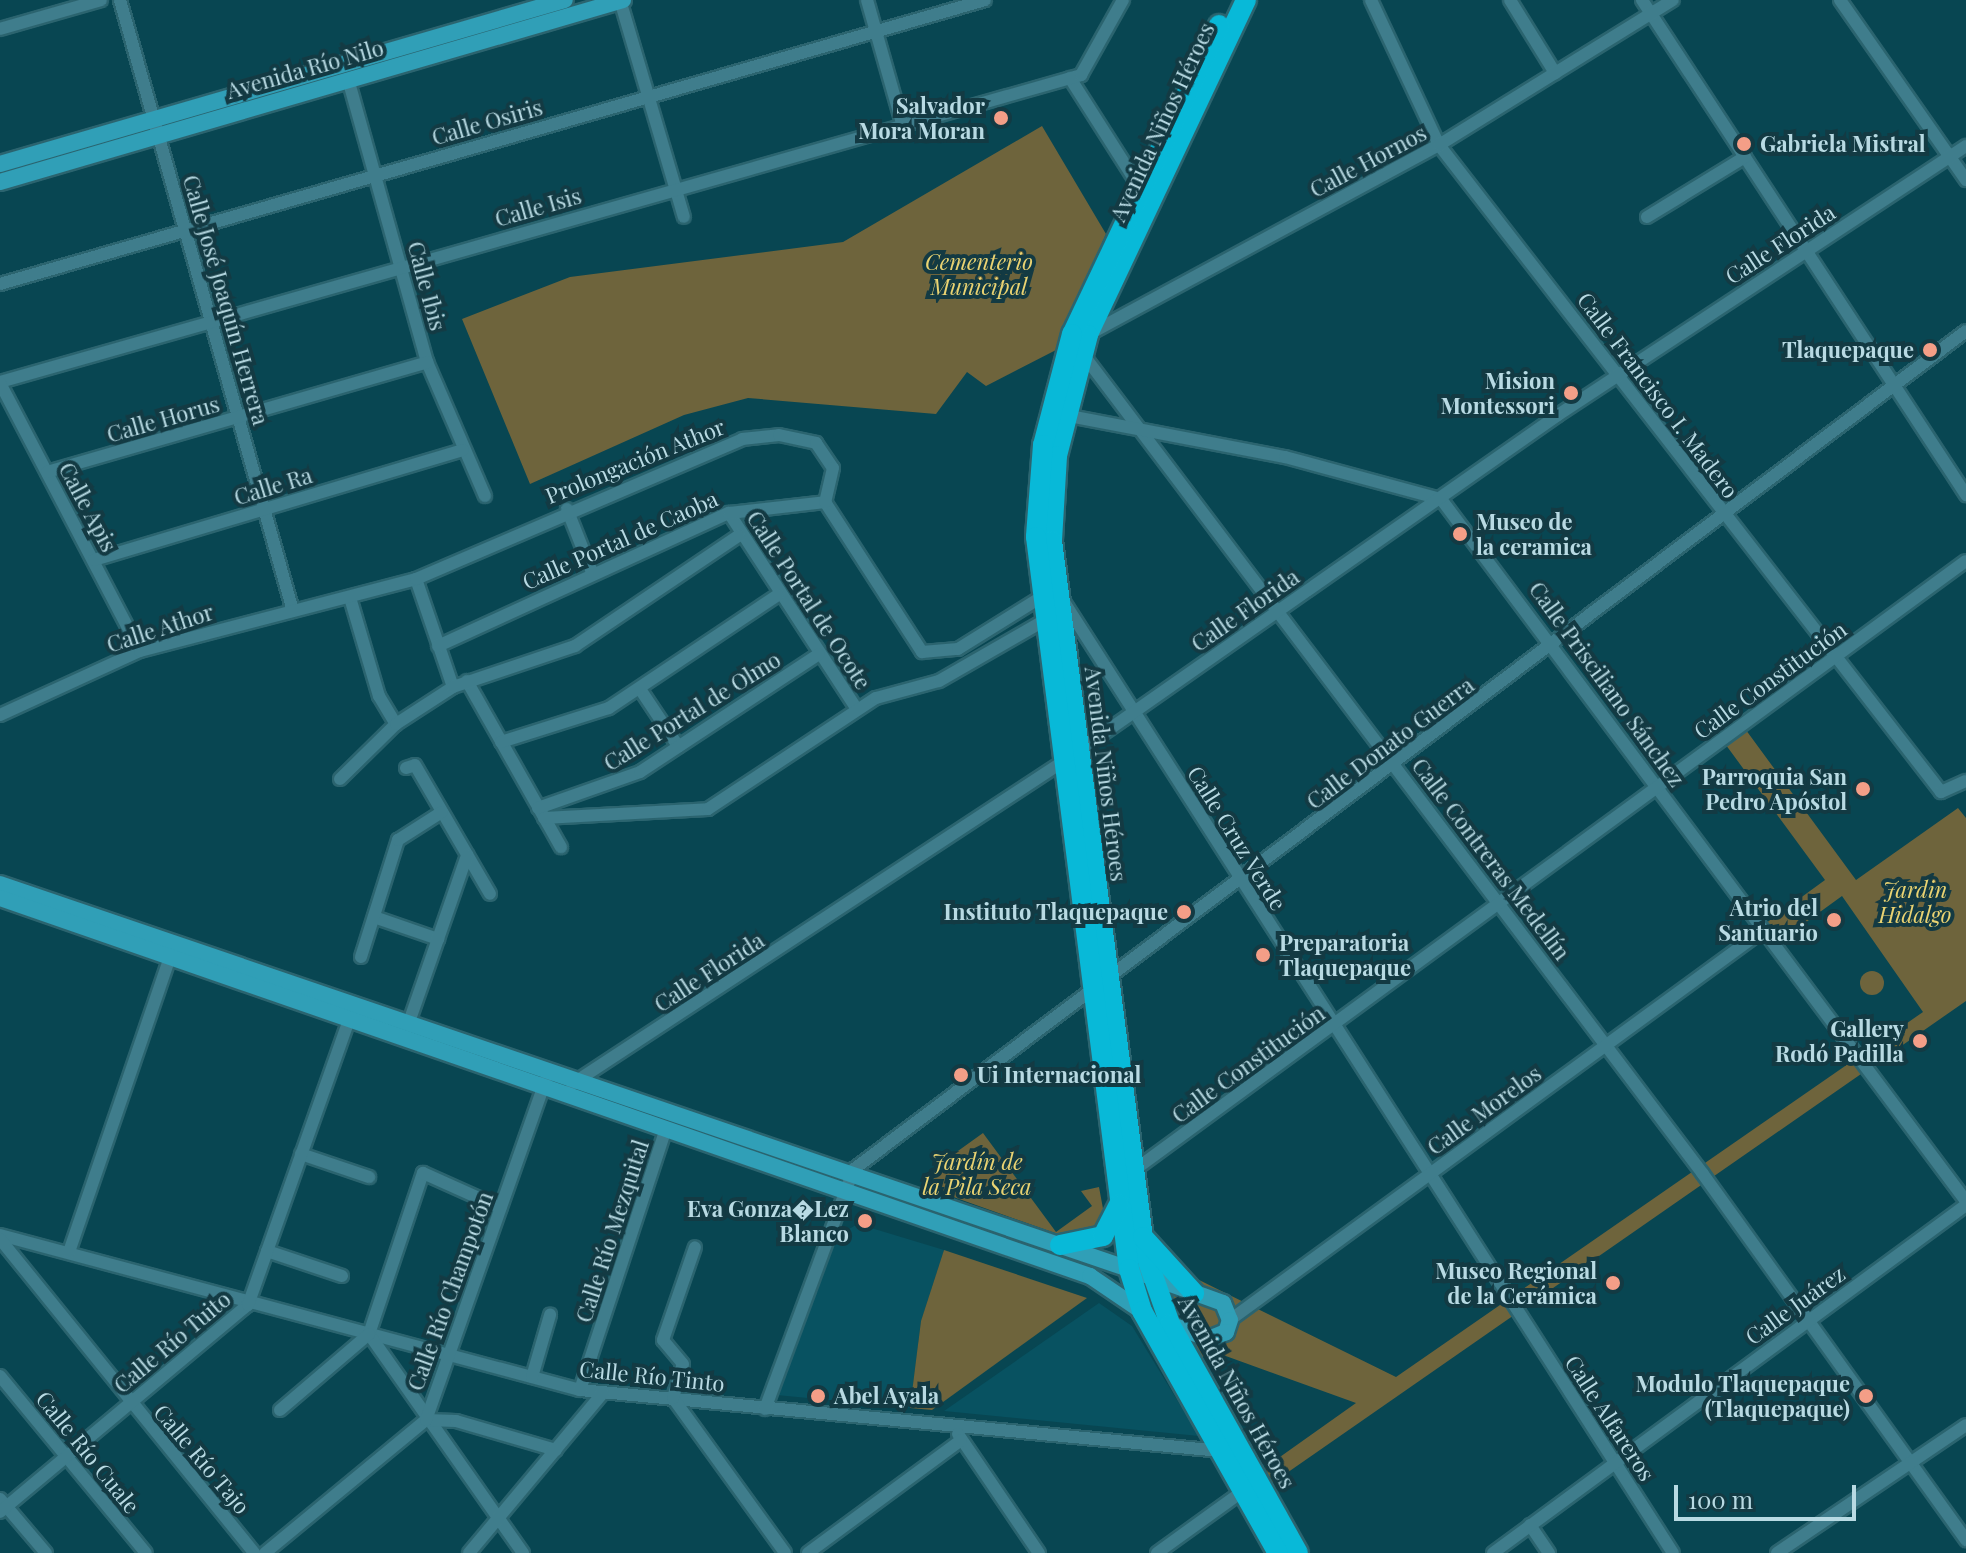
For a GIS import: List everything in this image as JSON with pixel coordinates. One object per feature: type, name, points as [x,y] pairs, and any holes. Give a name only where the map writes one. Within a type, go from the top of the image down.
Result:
[{"type":"main road","name":"Avenida Río Nilo","points":[[0,182],[155,127],[565,0]]},
{"type":"main road","name":"Avenida Río Nilo","points":[[0,164],[348,79],[621,0]]},
{"type":"main road","name":"Avenida Niños Héroes","points":[[1072,756],[1047,619],[1051,595],[1058,413],[1078,341],[1140,188],[1231,0]]},
{"type":"main road","name":"Avenida Niños Héroes","points":[[1078,341],[1246,0]]},
{"type":"main road","name":"Avenida Niños Héroes","points":[[1051,595],[1100,985],[1129,1269],[1142,1311],[1278,1553]]},
{"type":"main road","points":[[0,884],[172,950],[349,1019],[1090,1276],[1142,1311],[1209,1339],[1221,1336],[1230,1320],[1223,1303],[851,1172],[409,1022],[172,950],[0,898]]},
{"type":"main road","name":"Avenida Niños Héroes","points":[[1100,985],[1133,1171],[1140,1234],[1152,1279],[1170,1324],[1298,1553]]},
{"type":"main road","points":[[1060,1245],[1103,1236],[1120,1201]]},
{"type":"main road","points":[[1140,1234],[1194,1293]]},
{"type":"street","points":[[0,29],[101,0]]},
{"type":"street","name":"Calle José Joaquín Herrera","points":[[120,0],[293,611]]},
{"type":"street","points":[[621,0],[684,217]]},
{"type":"street","points":[[867,0],[902,123]]},
{"type":"street","name":"Calle Osiris","points":[[0,284],[985,0]]},
{"type":"street","name":"Calle Isis","points":[[0,382],[212,324],[902,123],[1070,78],[1087,72],[1123,0]]},
{"type":"street","name":"Calle Francisco I. Madero","points":[[1371,0],[1439,145],[1619,375],[1833,659],[1946,794],[1966,781]]},
{"type":"street","points":[[1510,0],[1555,73]]},
{"type":"street","points":[[1642,0],[1966,495]]},
{"type":"street","name":"Calle Hornos","points":[[1078,341],[1439,145],[1673,0]]},
{"type":"street","points":[[1840,0],[1966,180]]},
{"type":"street","points":[[1070,78],[1140,188]]},
{"type":"street","name":"Calle Ibis","points":[[348,79],[427,362],[485,496]]},
{"type":"street","name":"Calle Florida","points":[[552,1090],[579,1080],[1072,756],[1619,375],[1966,146]]},
{"type":"street","points":[[1647,217],[1745,157]]},
{"type":"street","name":"Calle Donato Guerra","points":[[851,1172],[1556,644],[1966,331]]},
{"type":"street","name":"Calle Contreras Medellín","points":[[1078,341],[1278,612],[1703,1174],[1966,1540]]},
{"type":"street","name":"Calle Horus","points":[[47,472],[427,362]]},
{"type":"street","name":"Calle Apis","points":[[0,382],[140,651]]},
{"type":"street","points":[[1058,413],[1147,433],[1285,457],[1441,499]]},
{"type":"street","name":"Prolongación Athor","points":[[293,611],[351,601],[416,579],[707,449],[770,434],[811,440],[825,452],[834,476],[825,502]]},
{"type":"street","name":"Calle Ra","points":[[94,560],[463,450]]},
{"type":"street","name":"Calle Prisciliano Sánchez","points":[[1441,499],[1556,644],[1761,932],[1966,1203]]},
{"type":"street","points":[[825,502],[905,636],[929,655],[958,649],[1051,595]]},
{"type":"street","name":"Calle Portal de Caoba","points":[[438,646],[592,572],[729,513],[825,502]]},
{"type":"street","points":[[567,509],[592,572]]},
{"type":"street","name":"Calle Portal de Ocote","points":[[729,513],[738,536],[857,709]]},
{"type":"street","points":[[340,779],[396,724],[453,687],[575,646],[738,536]]},
{"type":"street","name":"Calle Constitución","points":[[1133,1171],[1334,1027],[1966,561]]},
{"type":"street","points":[[416,579],[453,687]]},
{"type":"street","points":[[501,742],[584,720],[640,689],[778,595]]},
{"type":"street","name":"Calle Cruz Verde","points":[[1051,595],[1135,711],[1240,881],[1512,1305]]},
{"type":"street","points":[[351,601],[379,696],[396,724]]},
{"type":"street","name":"Calle Athor","points":[[0,715],[140,651],[293,611]]},
{"type":"street","points":[[541,813],[708,809],[857,709],[968,664],[1047,619]]},
{"type":"street","points":[[958,649],[968,664]]},
{"type":"street","name":"Calle Portal de Olmo","points":[[541,813],[611,786],[819,654]]},
{"type":"street","points":[[467,681],[561,847]]},
{"type":"street","points":[[640,689],[678,746]]},
{"type":"street","points":[[406,768],[414,764],[490,894]]},
{"type":"street","points":[[361,957],[398,840],[442,812]]},
{"type":"street","points":[[409,1022],[467,855]]},
{"type":"street","points":[[374,917],[438,939]]},
{"type":"street","name":"Calle Morelos","points":[[1230,1320],[1761,932]]},
{"type":"street","points":[[69,1252],[172,950]]},
{"type":"street","name":"Calle Río Tuito","points":[[2,1506],[66,1457],[248,1305],[349,1019]]},
{"type":"street","name":"Calle Río Champotón","points":[[265,1553],[426,1420],[501,1208],[552,1090],[550,1070]]},
{"type":"street","name":"Calle Río Mezquital","points":[[580,1390],[666,1129]]},
{"type":"street","points":[[301,1154],[369,1177]]},
{"type":"street","points":[[765,1409],[851,1172]]},
{"type":"street","points":[[280,1410],[369,1334],[423,1173],[501,1208]]},
{"type":"street","name":"Calle Juárez","points":[[1493,1553],[1966,1203]]},
{"type":"street","name":"Calle Río Tinto","points":[[0,1237],[69,1252],[248,1305],[580,1390],[765,1409],[959,1436],[1221,1451]]},
{"type":"street","name":"Calle Río Tajo","points":[[0,1237],[130,1404],[254,1553]]},
{"type":"street","points":[[695,1247],[663,1340],[683,1364],[673,1398],[785,1553]]},
{"type":"street","points":[[267,1251],[342,1276]]},
{"type":"street","name":"Calle Alfareros","points":[[1512,1305],[1673,1553]]},
{"type":"street","points":[[532,1377],[550,1315]]},
{"type":"street","points":[[369,1334],[426,1420],[523,1553]]},
{"type":"street","name":"Calle Río Cuale","points":[[0,1376],[146,1553]]},
{"type":"street","points":[[469,1553],[603,1393]]},
{"type":"street","points":[[426,1420],[456,1421],[556,1450]]},
{"type":"street","points":[[1777,1553],[1966,1425]]},
{"type":"street","points":[[808,1553],[959,1436],[1039,1553]]},
{"type":"street","points":[[1157,1553],[1243,1491]]},
{"type":"street","points":[[2,1506],[46,1553]]},
{"type":"street","points":[[1530,1525],[1549,1553]]},
{"type":"shaded area","points":[[858,1224],[944,1250],[921,1321],[910,1408],[777,1395],[834,1237]]},
{"type":"shaded area","points":[[1099,1303],[1132,1326],[1199,1436],[944,1411]]},
{"type":"green space","name":"Cementerio Municipal","points":[[1042,126],[1106,234],[1056,350],[986,386],[967,372],[936,414],[748,398],[684,415],[530,484],[462,319],[570,277],[843,242]]},
{"type":"green space","name":"Jardin Hidalgo","points":[[1743,726],[1856,880],[1958,808],[1966,818],[1966,1001],[1271,1484],[1263,1469],[1356,1403],[1212,1351],[1201,1358],[1172,1312],[1168,1296],[1176,1282],[1191,1276],[1396,1377],[1923,1012],[1842,896],[1776,944],[1762,926],[1825,880],[1723,741]]},
{"type":"green space","points":[[1872,971],[1881,974],[1884,983],[1881,992],[1872,995],[1863,992],[1860,983],[1863,974]]},
{"type":"green space","name":"Jardín de la Pila Seca","points":[[983,1133],[1056,1232],[1092,1206],[1081,1191],[1099,1187],[1104,1214],[1094,1230],[1069,1238],[931,1189],[937,1166]]},
{"type":"green space","points":[[944,1250],[1087,1298],[932,1410],[910,1408],[921,1321]]},
{"type":"place","name":"Salvador Mora Moran","points":[[1001,118]]},
{"type":"place","name":"Gabriela Mistral","points":[[1744,144]]},
{"type":"place","name":"Tlaquepaque","points":[[1930,350]]},
{"type":"place","name":"Mision Montessori","points":[[1571,393]]},
{"type":"place","name":"Museo de la ceramica","points":[[1460,534]]},
{"type":"place","name":"Parroquia San Pedro Apóstol","points":[[1863,789]]},
{"type":"place","name":"Instituto Tlaquepaque","points":[[1184,912]]},
{"type":"place","name":"Atrio del Santuario","points":[[1834,920]]},
{"type":"place","name":"Preparatoria Tlaquepaque","points":[[1263,955]]},
{"type":"place","name":"Gallery Rodó Padilla","points":[[1920,1041]]},
{"type":"place","name":"Ui Internacional","points":[[961,1075]]},
{"type":"place","name":"Eva Gonza�Lez Blanco","points":[[865,1221]]},
{"type":"place","name":"Museo Regional de la Cerámica","points":[[1613,1283]]},
{"type":"place","name":"Abel Ayala","points":[[818,1396]]},
{"type":"place","name":"Modulo Tlaquepaque (Tlaquepaque)","points":[[1866,1396]]}]
